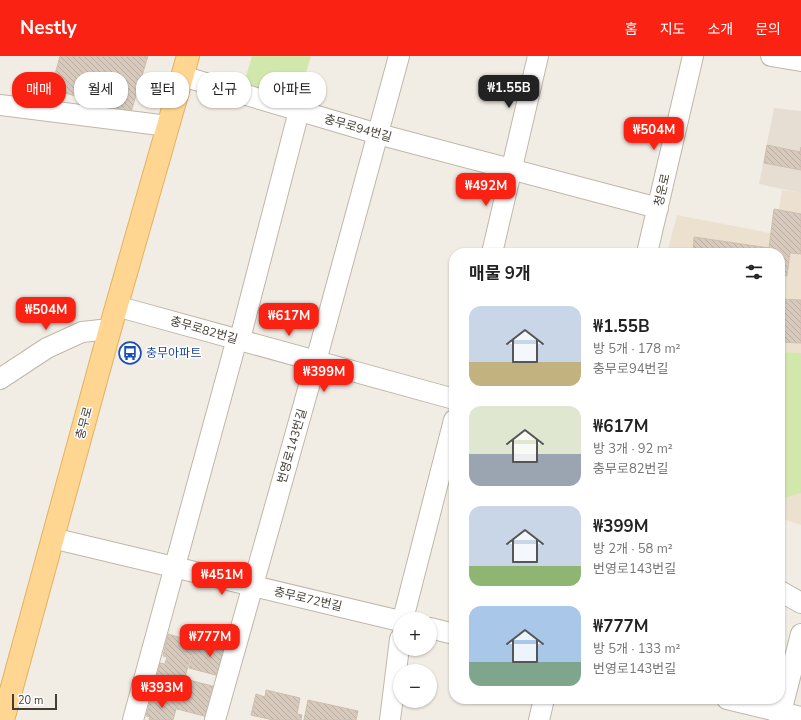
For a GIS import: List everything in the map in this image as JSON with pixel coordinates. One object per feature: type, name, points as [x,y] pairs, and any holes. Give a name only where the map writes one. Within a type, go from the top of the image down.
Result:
[{"type":"main road","name":"충무로","points":[[3,720],[116,306],[185,66]]},
{"type":"street","name":"번영로143번길","points":[[215,720],[316,361],[399,56]]},
{"type":"street","points":[[493,248],[538,56]]},
{"type":"street","name":"청운로","points":[[648,248],[693,56]]},
{"type":"street","points":[[770,56],[801,61]]},
{"type":"street","name":"충무로94번길","points":[[185,66],[299,111],[378,134],[658,208]]},
{"type":"street","points":[[0,105],[168,126]]},
{"type":"street","points":[[132,720],[235,346],[242,331],[299,111]]},
{"type":"street","name":"충무로82번길","points":[[116,306],[449,398]]},
{"type":"street","points":[[0,379],[47,348],[82,332],[110,328]]},
{"type":"street","points":[[405,612],[449,440]]},
{"type":"street","name":"충무로72번길","points":[[52,538],[393,619]]},
{"type":"street","points":[[785,594],[801,603]]},
{"type":"street","points":[[437,630],[449,633]]},
{"type":"street","points":[[785,696],[801,634]]},
{"type":"street","points":[[390,720],[398,656]]},
{"type":"street","points":[[540,720],[543,704]]},
{"type":"street","points":[[743,704],[780,716],[801,716]]},
{"type":"street","points":[[780,716],[783,704]]},
{"type":"shaded area","points":[[774,108],[801,111],[801,193],[759,184]]},
{"type":"shaded area","points":[[782,190],[801,193],[801,525],[785,520],[785,248],[668,248],[677,215],[775,234]]},
{"type":"green space","points":[[252,56],[311,56],[306,72],[259,72],[259,87],[251,85],[251,72],[247,72]]},
{"type":"green space","points":[[785,352],[801,353],[801,493],[785,498]]},
{"type":"building","points":[[60,56],[148,56],[143,72],[136,72],[136,96],[131,112],[117,108],[128,108],[128,72],[74,72],[74,96],[66,93],[66,72],[56,72]]},
{"type":"building","points":[[767,145],[800,152],[801,147],[801,170],[764,163]]},
{"type":"building","points":[[774,209],[801,214],[801,254],[790,253],[787,276],[785,276],[785,248],[769,248]]},
{"type":"building","points":[[694,237],[769,248],[693,248]]},
{"type":"building","points":[[785,299],[801,300],[801,343],[785,342]]},
{"type":"building","points":[[168,634],[195,642],[182,687],[156,679],[160,663],[165,664],[167,657],[163,656]]},
{"type":"building","points":[[197,638],[231,648],[223,677],[189,668]]},
{"type":"building","points":[[185,679],[220,688],[212,718],[177,709]]},
{"type":"building","points":[[266,690],[300,698],[297,714],[302,715],[301,720],[273,720],[251,715],[256,694],[265,697]]},
{"type":"building","points":[[152,695],[178,702],[173,720],[149,720],[150,717],[146,716]]},
{"type":"building","points":[[308,700],[358,711],[356,720],[304,720]]},
{"type":"place","name":"충무아파트","points":[[130,353]]}]
